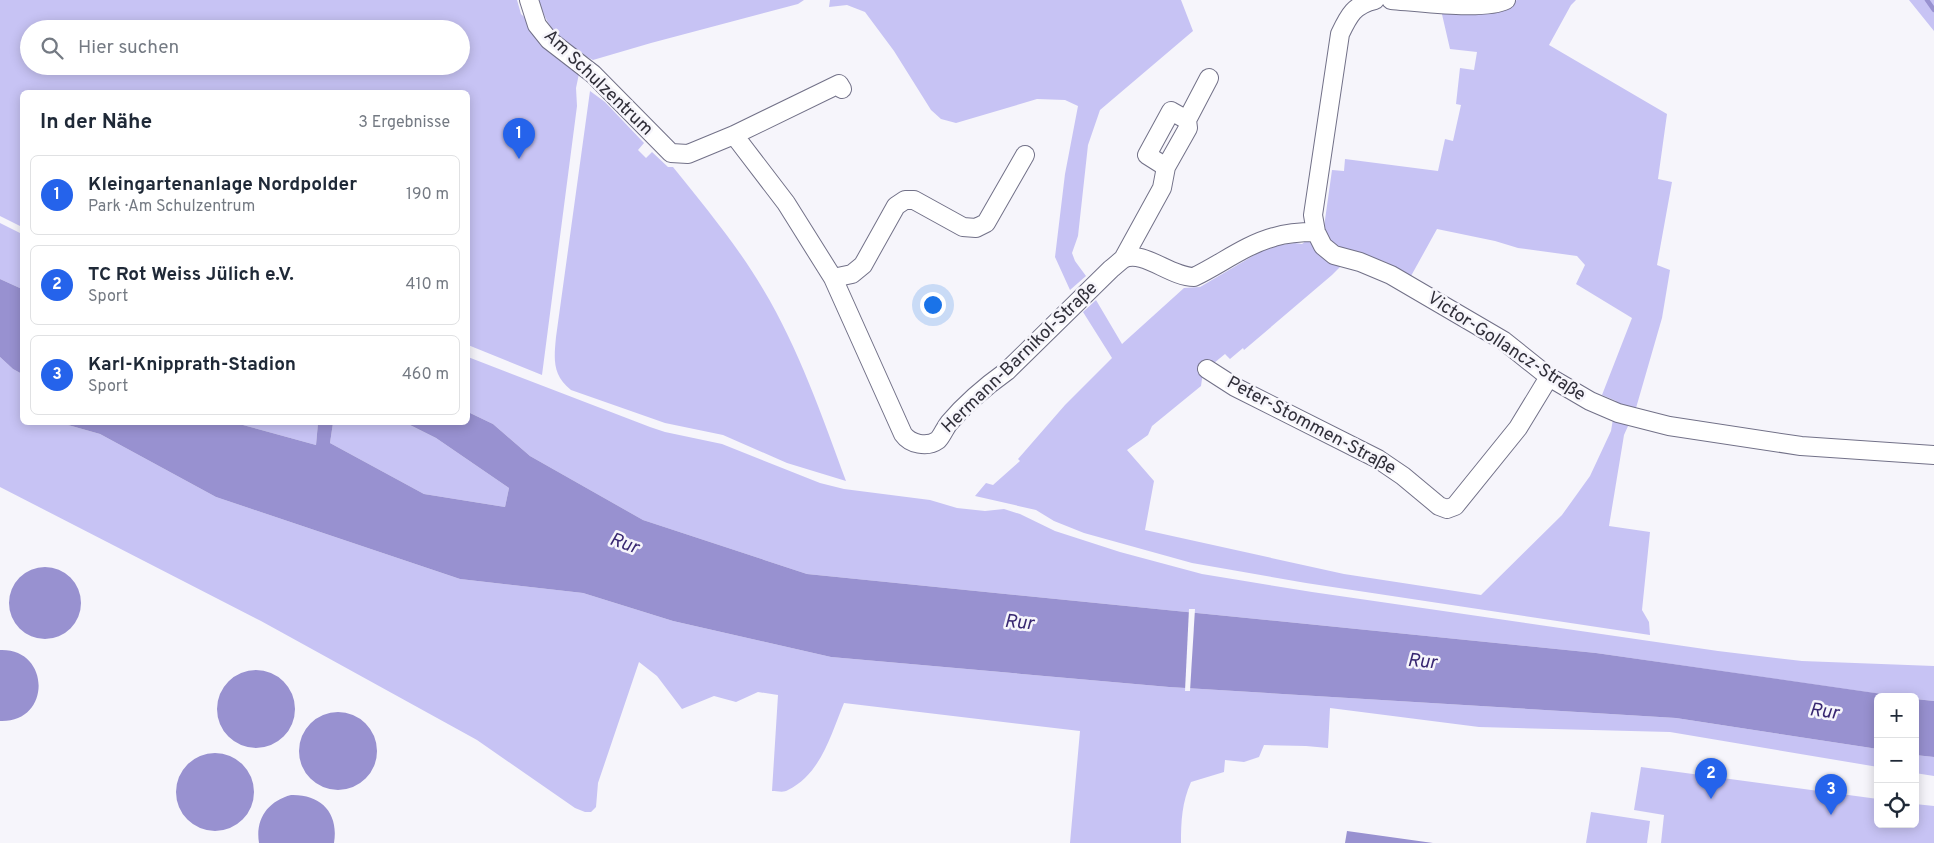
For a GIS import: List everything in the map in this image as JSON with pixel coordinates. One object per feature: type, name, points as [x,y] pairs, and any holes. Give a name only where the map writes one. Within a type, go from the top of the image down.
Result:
[{"type":"street","name":"Am Schulzentrum","points":[[529,0],[537,25],[549,40],[592,74],[671,153],[688,154],[734,135],[839,84],[842,89]]},
{"type":"street","points":[[1123,259],[1141,257],[1173,273],[1185,277],[1194,277],[1248,247],[1273,237],[1316,232],[1313,216],[1345,7],[1375,0]]},
{"type":"street","points":[[1391,0],[1468,5],[1506,0]]},
{"type":"street","name":"Hermann-Barnikol-Straße","points":[[734,135],[786,203],[833,278],[903,434],[907,440],[914,444],[927,444],[938,440],[948,424],[990,383],[1007,371],[1123,259],[1162,188],[1166,167],[1188,128],[1186,120],[1209,78]]},
{"type":"street","points":[[833,278],[852,274],[863,265],[896,206],[904,200],[914,200],[963,227],[976,228],[986,223],[1025,155]]},
{"type":"street","name":"Victor-Gollancz-Straße","points":[[1316,232],[1322,246],[1334,255],[1360,262],[1391,275],[1504,341],[1549,378],[1590,401],[1618,413],[1669,426],[1801,446],[1934,455]]},
{"type":"street","name":"Peter-Stommen-Straße","points":[[1207,369],[1235,387],[1378,459],[1403,476],[1439,506],[1447,509],[1455,506],[1518,428],[1549,378]]},
{"type":"shaded area","points":[[0,0],[517,0],[521,14],[580,69],[576,88],[577,106],[542,375],[470,346],[470,90],[20,90],[20,226],[0,216]]},
{"type":"shaded area","points":[[539,0],[804,0],[798,4],[593,60],[574,49],[559,37],[547,21]]},
{"type":"shaded area","points":[[830,0],[1181,0],[1193,31],[1100,110],[1088,145],[1078,236],[1072,253],[1075,261],[1086,276],[1070,290],[1055,257],[1065,174],[1078,106],[1065,100],[1037,99],[956,123],[941,119],[931,110],[894,51],[865,12],[847,5],[829,7]]},
{"type":"shaded area","points":[[1517,0],[1576,0],[1571,5],[1549,45],[1667,114],[1658,179],[1672,182],[1657,265],[1670,270],[1662,318],[1636,408],[1624,435],[1609,526],[1650,532],[1642,610],[1649,622],[1650,635],[1306,583],[1192,563],[1084,533],[1054,521],[1036,510],[975,496],[986,483],[993,485],[1020,461],[1018,459],[1065,405],[1112,358],[1083,312],[1096,300],[1122,344],[1184,288],[1200,287],[1263,250],[1280,245],[1302,244],[1324,227],[1332,170],[1344,171],[1345,159],[1438,171],[1445,139],[1453,141],[1461,105],[1456,104],[1460,68],[1474,70],[1477,52],[1450,49],[1441,10],[1503,8]],"holes":[[[1437,229],[1495,241],[1518,248],[1577,256],[1585,265],[1576,284],[1632,318],[1602,395],[1616,401],[1611,431],[1590,476],[1562,515],[1481,595],[1344,574],[1145,530],[1154,481],[1127,450],[1148,435],[1152,426],[1201,386],[1203,372],[1225,354],[1230,359],[1243,348],[1244,350],[1332,275],[1353,254],[1383,261],[1411,276]]]},
{"type":"shaded area","points":[[1909,0],[1934,0],[1934,31]]},
{"type":"shaded area","points":[[590,91],[605,102],[644,143],[638,150],[646,158],[652,152],[668,167],[673,167],[753,273],[776,312],[799,359],[846,481],[787,463],[723,435],[665,423],[571,390],[560,378],[555,359],[556,337]]},
{"type":"shaded area","points":[[0,223],[20,233],[20,288],[0,279]]},
{"type":"shaded area","points":[[0,357],[20,373],[20,425],[68,425],[100,434],[216,497],[460,579],[583,593],[673,621],[831,657],[1169,687],[1676,718],[1874,748],[1874,766],[1670,732],[1479,727],[1330,708],[1328,748],[1264,745],[1259,757],[1244,762],[1225,760],[1224,772],[1191,782],[1183,812],[1181,843],[1070,843],[1080,731],[844,703],[824,752],[809,774],[786,791],[772,791],[778,695],[758,692],[736,702],[714,696],[682,709],[657,676],[639,662],[598,783],[596,807],[591,812],[585,812],[575,808],[477,740],[261,621],[0,487]]},
{"type":"shaded area","points":[[470,358],[650,427],[722,444],[820,483],[844,489],[930,500],[957,508],[985,511],[1004,509],[1020,514],[1055,531],[1120,552],[1202,574],[1312,592],[1718,651],[1802,661],[1934,666],[1934,701],[1919,699],[1919,693],[1874,693],[1596,653],[807,574],[643,520],[530,456],[493,424],[470,413]]},
{"type":"shaded area","points":[[243,425],[318,425],[316,445]]},
{"type":"shaded area","points":[[333,425],[410,425],[436,438],[509,488],[505,507],[424,494],[330,443]]},
{"type":"shaded area","points":[[1919,755],[1934,757],[1934,776],[1919,774]]},
{"type":"shaded area","points":[[1641,767],[1874,798],[1874,828],[1919,828],[1919,804],[1934,806],[1934,843],[1661,843],[1664,815],[1634,810]]},
{"type":"shaded area","points":[[1591,812],[1650,821],[1647,843],[1586,843]]},
{"type":"water","points":[[0,279],[20,288],[20,373],[0,357]]},
{"type":"water","name":"Rur","points":[[470,413],[493,424],[530,456],[643,520],[807,574],[1596,653],[1875,693],[1874,748],[1676,718],[1169,687],[831,657],[673,621],[583,593],[460,579],[216,497],[100,434],[68,425],[243,425],[316,445],[318,425],[333,425],[330,443],[424,494],[505,507],[509,488],[436,438],[410,425],[470,425]]},
{"type":"water","points":[[45,567],[65,573],[75,583],[81,603],[75,623],[65,633],[45,639],[25,633],[15,623],[9,603],[15,583],[25,573]]},
{"type":"water","points":[[0,650],[17,653],[29,661],[36,672],[39,686],[36,699],[29,710],[17,718],[0,721]]},
{"type":"water","points":[[256,670],[271,673],[283,682],[292,694],[295,709],[292,724],[283,736],[271,745],[256,748],[241,745],[229,736],[220,724],[217,709],[220,694],[229,682],[241,673]]},
{"type":"water","points":[[1919,699],[1934,701],[1934,757],[1919,755]]},
{"type":"water","points":[[338,712],[353,715],[365,724],[374,736],[377,751],[374,766],[365,778],[353,787],[338,790],[323,787],[311,778],[302,766],[299,751],[302,736],[311,724],[323,715]]},
{"type":"water","points":[[215,753],[230,756],[242,765],[251,777],[254,792],[251,807],[242,819],[230,828],[215,831],[200,828],[188,819],[179,807],[176,792],[179,777],[188,765],[200,756]]},
{"type":"water","points":[[291,795],[311,798],[326,807],[334,823],[334,843],[259,843],[259,826],[265,812],[276,802]]},
{"type":"water","points":[[1347,831],[1433,843],[1345,843]]},
{"type":"pier","points":[[1189,609],[1195,609],[1190,691],[1185,691]]},
{"type":"waterway","points":[[1927,0],[1934,10]]},
{"type":"place","name":"Kleingartenanlage Nordpolder","points":[[519,159]]},
{"type":"place","name":"TC Rot Weiss Jülich e.V.","points":[[1711,799]]},
{"type":"place","name":"Karl-Knipprath-Stadion","points":[[1831,815]]}]
